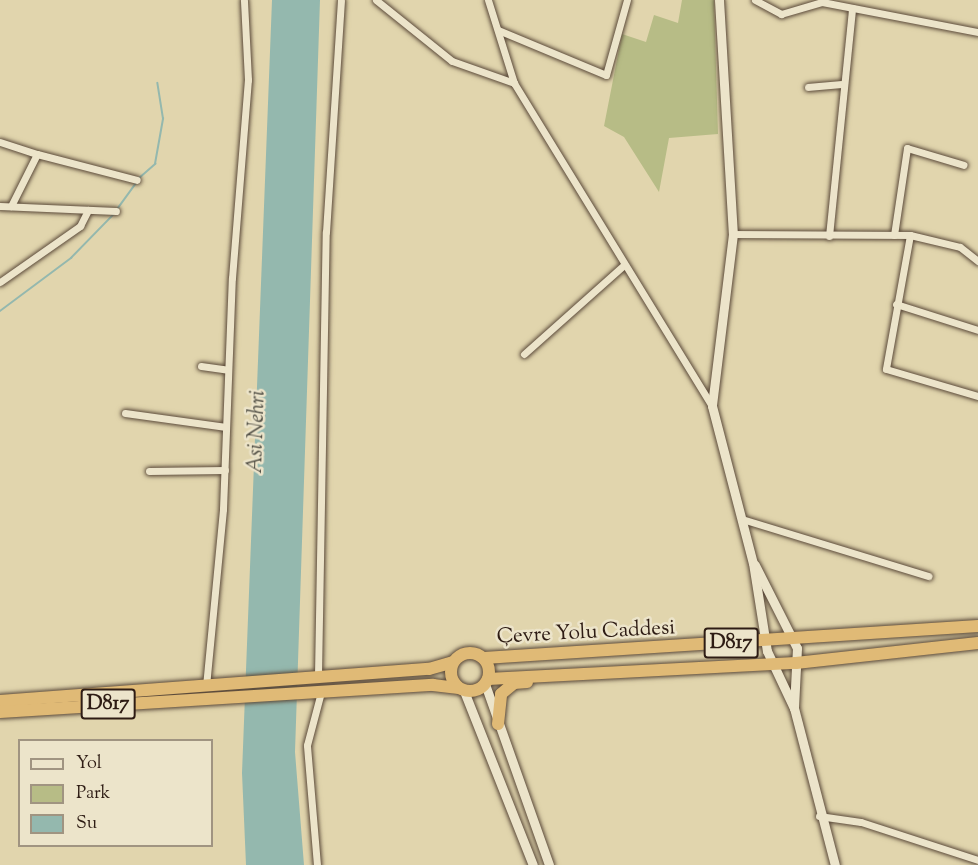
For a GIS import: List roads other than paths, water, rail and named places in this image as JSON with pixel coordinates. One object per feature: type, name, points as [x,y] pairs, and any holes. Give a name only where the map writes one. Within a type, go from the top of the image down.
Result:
[{"type":"highway","name":"Çevre Yolu Caddesi","points":[[0,712],[315,676],[429,669],[453,662],[467,653],[484,658],[794,636],[978,626]]},
{"type":"highway","name":"Çevre Yolu Caddesi","points":[[0,701],[213,689],[316,692],[462,689],[487,682],[551,674],[771,665],[978,644]]},
{"type":"highway","name":"Çevre Yolu Caddesi","points":[[484,658],[487,682]]},
{"type":"highway","points":[[453,662],[452,679],[462,689]]},
{"type":"highway","points":[[498,724],[498,700],[506,688],[551,674]]},
{"type":"street","points":[[213,689],[228,370],[248,80],[244,0]]},
{"type":"street","points":[[315,676],[326,232],[341,0]]},
{"type":"street","points":[[376,0],[452,61],[514,83]]},
{"type":"street","points":[[488,0],[514,83],[624,266],[712,406],[753,563],[771,665],[794,708],[819,816],[835,865]]},
{"type":"street","points":[[498,30],[606,75],[627,0]]},
{"type":"street","points":[[712,406],[733,234],[719,0]]},
{"type":"street","points":[[755,0],[781,14],[812,3],[877,10],[978,32]]},
{"type":"street","points":[[877,10],[879,0]]},
{"type":"street","points":[[829,236],[841,84],[852,8]]},
{"type":"street","points":[[808,87],[841,84]]},
{"type":"street","points":[[0,142],[137,180]]},
{"type":"street","points":[[894,235],[907,148],[964,165]]},
{"type":"street","points":[[11,206],[37,154]]},
{"type":"street","points":[[0,206],[116,211]]},
{"type":"street","points":[[0,282],[80,226],[88,210]]},
{"type":"street","points":[[733,234],[910,235],[960,247],[978,261]]},
{"type":"street","points":[[910,235],[886,369],[978,396]]},
{"type":"street","points":[[524,354],[624,266]]},
{"type":"street","points":[[896,304],[978,330]]},
{"type":"street","points":[[201,366],[228,370]]},
{"type":"street","points":[[125,413],[226,428]]},
{"type":"street","points":[[149,471],[225,470]]},
{"type":"street","points":[[742,519],[928,576]]},
{"type":"street","points":[[753,563],[794,636],[796,663],[794,708]]},
{"type":"street","points":[[487,682],[498,724],[549,865]]},
{"type":"street","points":[[462,689],[533,865]]},
{"type":"street","points":[[316,692],[307,745],[316,865]]},
{"type":"street","points":[[819,816],[861,822],[978,860]]},
{"type":"water","name":"Asi Nehri","points":[[272,0],[320,0],[295,752],[304,865],[246,865],[242,773]]},
{"type":"waterway","points":[[138,179],[155,164],[163,119],[157,83]]},
{"type":"waterway","points":[[118,208],[136,183]]},
{"type":"waterway","points":[[0,311],[71,258],[113,215]]}]
